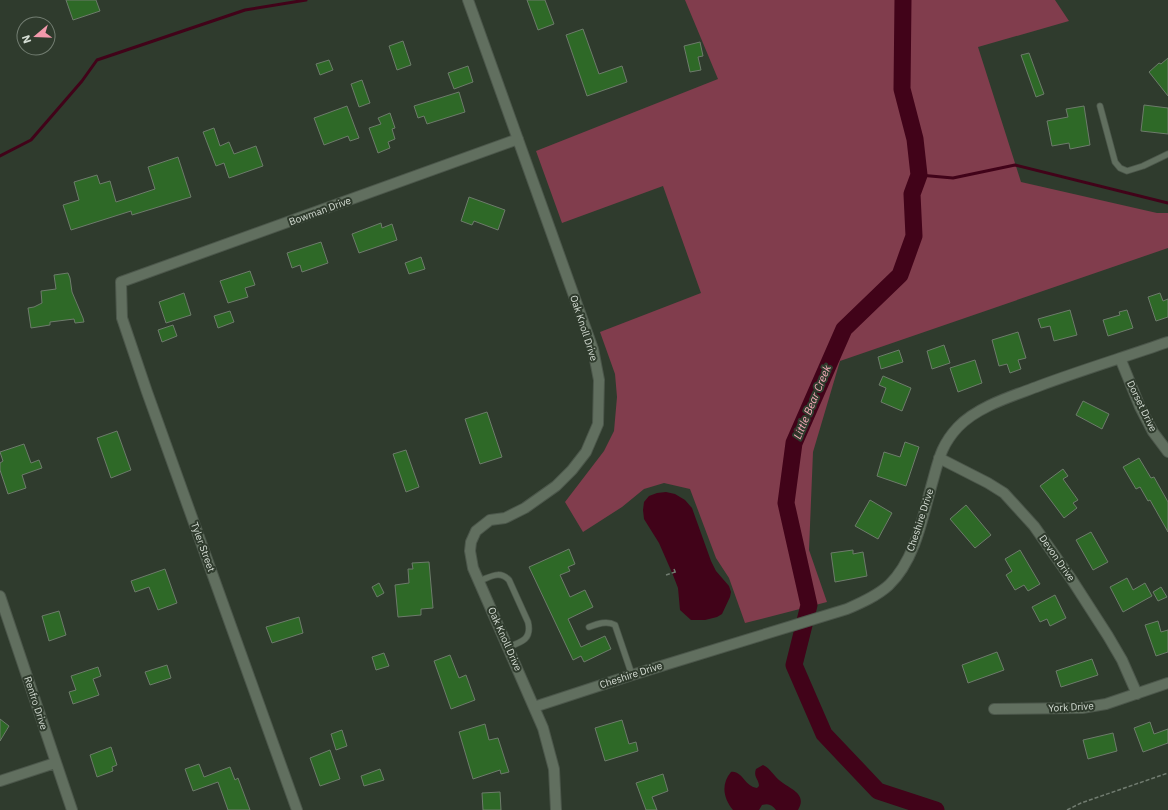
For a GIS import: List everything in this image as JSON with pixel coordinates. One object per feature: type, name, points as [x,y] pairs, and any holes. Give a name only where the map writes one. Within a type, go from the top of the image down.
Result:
[{"type":"street","name":"Oak Knoll Drive","points":[[468,0],[593,350],[599,380],[598,424],[586,452],[572,470],[556,486],[525,508],[505,518],[490,520],[476,531],[471,542],[470,551],[473,568],[543,728],[554,769],[556,810]]},
{"type":"street","name":"Bowman Drive","points":[[121,282],[518,139]]},
{"type":"street","name":"Tyler Street","points":[[121,282],[122,318],[152,407],[297,810]]},
{"type":"street","name":"Cheshire Drive","points":[[534,707],[632,675],[847,609],[865,601],[889,585],[904,564],[918,533],[941,450],[950,436],[960,425],[984,409],[1002,400],[1168,342]]},
{"type":"street","name":"Dorset Drive","points":[[1120,358],[1140,407],[1153,432],[1168,452]]},
{"type":"street","name":"Devon Drive","points":[[939,458],[988,482],[1004,493],[1034,526],[1086,601],[1108,636],[1122,660],[1137,694]]},
{"type":"street","name":"Renfro Drive","points":[[0,596],[72,810]]},
{"type":"street","name":"York Drive","points":[[994,709],[1082,708],[1106,704],[1168,683]]},
{"type":"street","points":[[0,781],[55,763]]},
{"type":"lane","points":[[1100,106],[1115,162],[1120,168],[1127,171],[1143,166],[1168,154]]},
{"type":"lane","points":[[479,581],[500,574],[505,575],[509,580],[528,622],[529,629],[527,638],[522,642],[508,647]]},
{"type":"lane","points":[[589,627],[602,623],[612,623],[615,625],[632,675]]},
{"type":"path","points":[[666,575],[675,572]]},
{"type":"path","points":[[1067,810],[1081,803],[1168,773]]},
{"type":"shaded area","points":[[685,0],[1055,0],[1069,21],[978,47],[1021,182],[1157,213],[1168,213],[1168,248],[840,361],[813,452],[809,550],[827,602],[745,623],[729,578],[716,558],[690,489],[664,483],[644,489],[622,507],[583,532],[565,502],[604,451],[614,431],[617,397],[615,374],[600,332],[701,293],[663,186],[562,223],[536,151],[718,79]]},
{"type":"shaded area","points":[[666,492],[675,494],[685,500],[692,508],[711,561],[716,571],[729,586],[731,592],[730,597],[722,614],[717,617],[705,620],[691,620],[680,610],[678,588],[673,575],[659,543],[644,519],[644,502],[649,496]]},
{"type":"shaded area","points":[[763,765],[768,768],[779,780],[799,795],[801,799],[798,810],[776,810],[767,804],[762,805],[759,810],[733,810],[727,801],[724,791],[726,781],[731,772],[735,772],[749,785],[757,788],[759,784],[755,772],[756,769]]},
{"type":"building","points":[[66,0],[96,0],[100,11],[73,20]]},
{"type":"building","points":[[527,0],[545,0],[554,24],[538,30]]},
{"type":"building","points":[[583,29],[599,74],[622,66],[627,82],[587,96],[566,35]]},
{"type":"building","points":[[403,41],[411,65],[397,70],[389,46]]},
{"type":"building","points":[[700,42],[703,56],[698,57],[701,70],[690,72],[684,46]]},
{"type":"building","points":[[1029,53],[1044,94],[1036,97],[1021,55]]},
{"type":"building","points":[[1168,58],[1168,96],[1149,72],[1159,63],[1161,64]]},
{"type":"building","points":[[329,60],[333,70],[320,75],[316,64]]},
{"type":"building","points":[[468,66],[473,82],[454,89],[448,73]]},
{"type":"building","points":[[362,80],[370,103],[359,107],[351,84]]},
{"type":"building","points":[[459,92],[465,112],[427,124],[424,116],[418,118],[414,106]]},
{"type":"building","points":[[1144,105],[1168,108],[1168,134],[1141,131]]},
{"type":"building","points":[[347,106],[359,138],[350,141],[348,136],[324,145],[314,118]]},
{"type":"building","points":[[1084,106],[1090,145],[1070,149],[1069,143],[1052,146],[1047,121],[1068,117],[1066,109]]},
{"type":"building","points":[[390,113],[395,128],[392,129],[395,139],[388,142],[390,148],[378,153],[369,128],[381,124],[378,118]]},
{"type":"building","points":[[214,128],[220,146],[229,142],[234,154],[256,146],[263,166],[229,178],[224,163],[216,166],[203,132]]},
{"type":"building","points":[[178,157],[191,197],[132,215],[131,211],[71,230],[63,205],[79,200],[74,182],[97,175],[100,184],[110,181],[116,202],[155,189],[148,167]]},
{"type":"building","points":[[469,197],[505,210],[498,230],[474,221],[472,225],[461,221]]},
{"type":"building","points":[[381,223],[382,228],[392,224],[397,240],[359,253],[352,234]]},
{"type":"building","points":[[321,242],[328,263],[302,272],[300,265],[292,268],[287,253]]},
{"type":"building","points":[[421,257],[425,269],[409,274],[405,263]]},
{"type":"building","points":[[250,271],[255,285],[245,288],[248,297],[228,303],[220,281]]},
{"type":"building","points":[[68,273],[72,292],[84,322],[75,323],[74,319],[50,322],[50,325],[31,328],[28,308],[42,303],[41,291],[56,289],[54,275]]},
{"type":"building","points":[[184,293],[191,315],[166,323],[159,302]]},
{"type":"building","points":[[1160,293],[1163,301],[1168,299],[1168,317],[1156,321],[1148,297]]},
{"type":"building","points":[[1070,310],[1077,335],[1054,341],[1050,326],[1041,328],[1038,319]]},
{"type":"building","points":[[1127,310],[1133,328],[1108,336],[1103,320],[1120,315],[1119,312]]},
{"type":"building","points":[[230,311],[234,322],[218,328],[214,316]]},
{"type":"building","points":[[173,325],[177,336],[162,342],[158,330]]},
{"type":"building","points":[[1018,332],[1026,358],[1018,360],[1021,369],[1010,373],[1007,364],[999,366],[992,340]]},
{"type":"building","points":[[944,345],[950,363],[932,369],[927,351]]},
{"type":"building","points":[[899,350],[903,362],[881,369],[878,357]]},
{"type":"building","points":[[975,360],[982,383],[958,392],[950,368]]},
{"type":"building","points":[[883,376],[911,388],[902,411],[881,402],[886,388],[879,385]]},
{"type":"building","points":[[1083,401],[1109,414],[1102,429],[1076,415]]},
{"type":"building","points":[[487,412],[502,457],[480,464],[465,419]]},
{"type":"building","points":[[117,431],[131,470],[111,478],[97,438]]},
{"type":"building","points":[[905,442],[919,447],[906,486],[877,476],[884,452],[900,457]]},
{"type":"building","points":[[24,444],[31,463],[39,460],[42,468],[22,475],[26,488],[8,494],[0,470],[0,463],[3,461],[0,452]]},
{"type":"building","points":[[406,450],[419,487],[406,492],[393,454]]},
{"type":"building","points":[[1139,458],[1151,478],[1154,477],[1168,502],[1168,532],[1150,500],[1148,501],[1140,487],[1136,489],[1123,467]]},
{"type":"building","points":[[1063,469],[1068,476],[1063,479],[1078,500],[1073,503],[1077,508],[1064,518],[1040,486]]},
{"type":"building","points":[[870,500],[892,513],[878,539],[855,526]]},
{"type":"building","points":[[966,505],[991,535],[975,548],[950,519]]},
{"type":"building","points":[[1091,532],[1108,562],[1093,570],[1076,540]]},
{"type":"building","points":[[569,549],[575,564],[568,567],[570,571],[560,575],[570,597],[585,590],[593,607],[568,619],[581,647],[605,636],[611,649],[584,662],[581,656],[573,660],[529,567]]},
{"type":"building","points":[[853,550],[853,554],[863,552],[867,576],[835,582],[831,553]]},
{"type":"building","points":[[1020,550],[1040,584],[1028,591],[1024,585],[1015,590],[1006,575],[1012,571],[1005,559]]},
{"type":"building","points":[[429,562],[433,608],[421,609],[421,615],[398,617],[395,585],[409,583],[408,569],[413,569],[412,563]]},
{"type":"building","points":[[165,569],[177,603],[158,610],[149,587],[135,592],[131,581]]},
{"type":"building","points":[[1127,578],[1133,590],[1145,583],[1152,596],[1123,612],[1110,587]]},
{"type":"building","points":[[379,583],[384,593],[377,597],[372,587]]},
{"type":"building","points":[[1161,587],[1167,597],[1158,601],[1153,592]]},
{"type":"building","points":[[1055,595],[1066,618],[1050,626],[1047,619],[1040,622],[1032,607]]},
{"type":"building","points":[[59,611],[66,635],[49,641],[42,616]]},
{"type":"building","points":[[299,617],[303,633],[272,643],[266,627]]},
{"type":"building","points":[[1158,621],[1161,632],[1168,630],[1168,652],[1156,656],[1145,625]]},
{"type":"building","points":[[997,652],[1004,670],[968,683],[962,665]]},
{"type":"building","points":[[384,653],[389,666],[376,670],[372,657]]},
{"type":"building","points":[[450,655],[459,678],[466,675],[475,700],[451,709],[434,661]]},
{"type":"building","points":[[1092,659],[1098,675],[1061,687],[1056,671]]},
{"type":"building","points":[[167,665],[171,678],[150,685],[145,672]]},
{"type":"building","points":[[98,667],[101,676],[93,679],[99,695],[73,704],[69,692],[76,690],[71,676]]},
{"type":"building","points":[[0,719],[9,726],[0,741]]},
{"type":"building","points":[[622,720],[629,744],[636,742],[638,751],[605,761],[595,728]]},
{"type":"building","points":[[1150,722],[1154,734],[1168,729],[1168,743],[1143,752],[1134,728]]},
{"type":"building","points":[[485,724],[489,740],[498,738],[509,772],[501,774],[500,770],[473,779],[459,732]]},
{"type":"building","points":[[342,730],[347,746],[336,750],[331,734]]},
{"type":"building","points":[[1113,733],[1117,751],[1088,759],[1083,740]]},
{"type":"building","points":[[111,747],[117,765],[112,767],[113,771],[97,777],[90,755]]},
{"type":"building","points":[[330,750],[340,779],[320,786],[310,758]]},
{"type":"building","points":[[199,764],[204,777],[230,767],[235,780],[238,778],[250,810],[228,810],[218,782],[193,791],[185,769]]},
{"type":"building","points":[[380,769],[384,780],[364,786],[361,776]]},
{"type":"building","points":[[663,774],[668,791],[652,797],[657,810],[646,810],[636,783]]},
{"type":"building","points":[[500,792],[501,810],[483,810],[482,793]]},
{"type":"waterway","points":[[0,156],[31,140],[82,81],[97,60],[245,10],[306,0]]},
{"type":"waterway","name":"Little Bear Creek","points":[[903,0],[902,89],[915,139],[919,175],[912,194],[914,236],[900,275],[844,329],[794,443],[786,503],[809,605],[794,665],[824,734],[878,791],[936,810]]},
{"type":"waterway","points":[[919,175],[953,178],[1015,165],[1168,203]]}]
